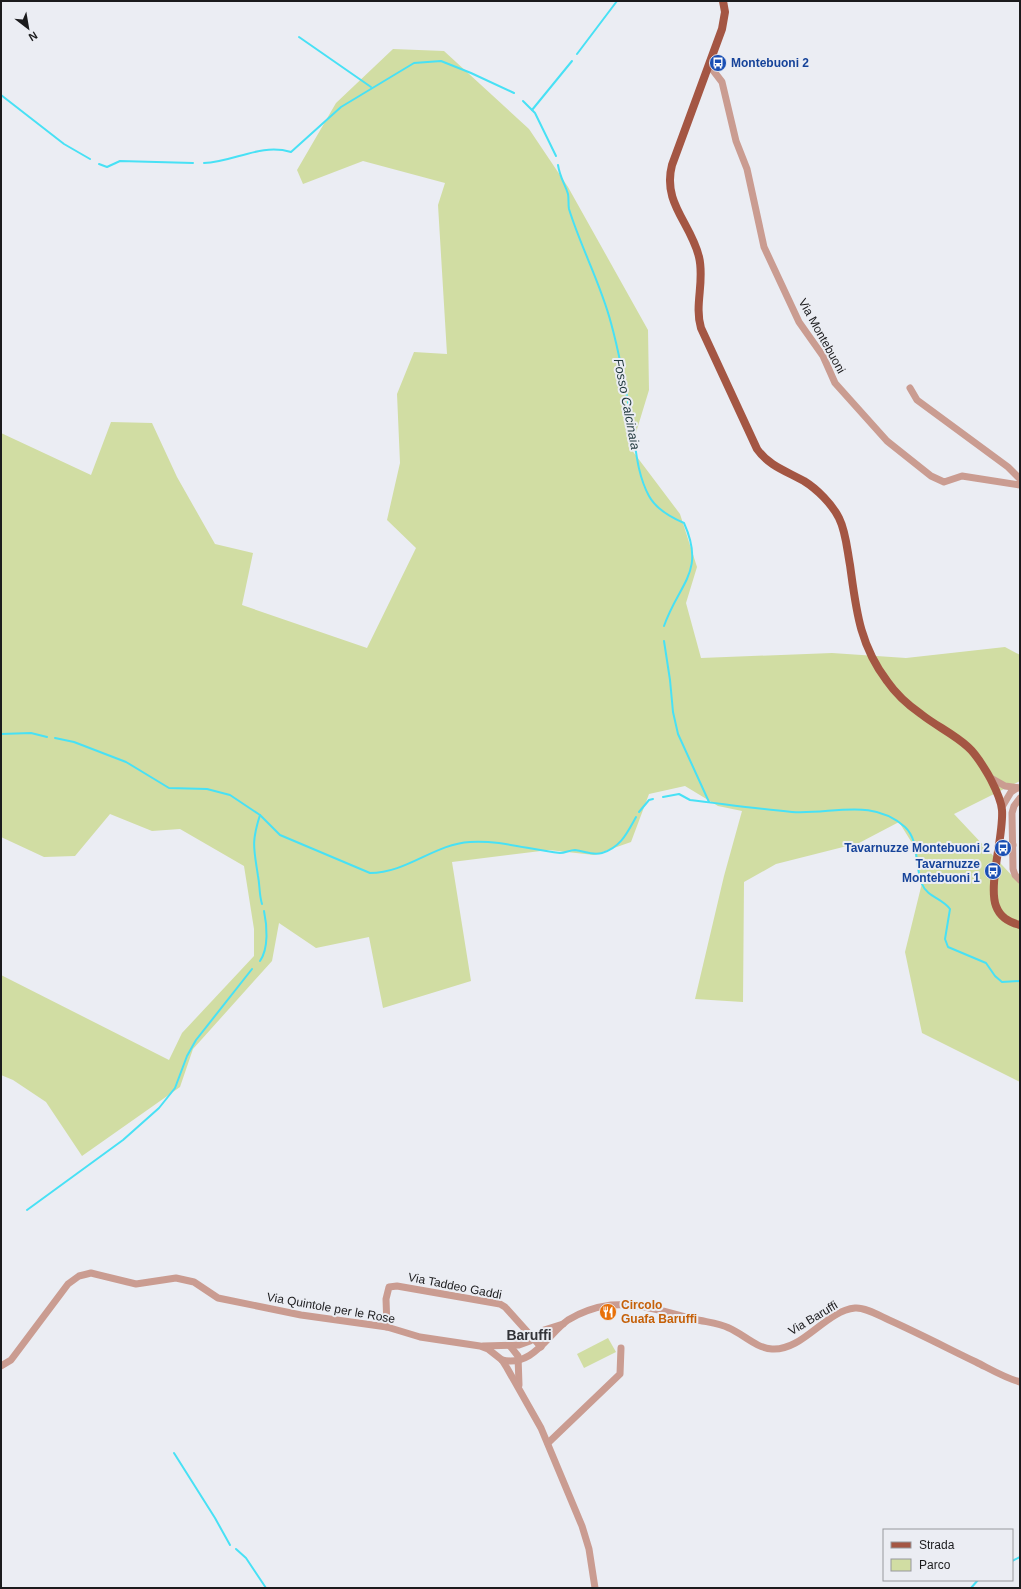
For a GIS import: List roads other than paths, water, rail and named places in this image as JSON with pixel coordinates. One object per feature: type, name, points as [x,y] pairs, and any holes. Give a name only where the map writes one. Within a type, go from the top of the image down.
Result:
[{"type":"main road","points":[[723,1],[724,20],[672,165],[669,181],[672,199],[700,258],[701,276],[698,312],[701,328],[760,453],[776,467],[804,481],[813,488],[831,506],[840,520],[848,551],[859,623],[866,646],[878,667],[895,691],[907,703],[969,748],[989,776],[1002,807],[1000,846],[994,887],[995,905],[1003,918],[1020,925]]},
{"type":"street","name":"Via Montebuoni","points":[[709,65],[722,82],[736,141],[747,169],[764,247],[799,322],[823,356],[835,383],[887,441],[931,476],[944,482],[962,476],[1020,485]]},
{"type":"street","points":[[910,388],[917,400],[1008,467],[1020,479]]},
{"type":"street","points":[[989,776],[1001,784],[1015,789]]},
{"type":"street","points":[[997,794],[1015,789]]},
{"type":"street","points":[[1002,807],[1015,789]]},
{"type":"street","points":[[1020,798],[1014,806],[1012,813],[1013,869],[1015,875],[1020,880]]},
{"type":"street","points":[[1000,846],[1013,845]]},
{"type":"street","name":"Via Quintole per le Rose","points":[[1,1366],[11,1360],[68,1284],[87,1273],[136,1284],[169,1278],[184,1279],[194,1282],[218,1298],[301,1315],[386,1327],[420,1337],[480,1346],[502,1360],[519,1387],[548,1443],[582,1526],[590,1555],[595,1588]]},
{"type":"street","name":"Via Taddeo Gaddi","points":[[386,1327],[386,1293],[389,1287],[393,1285],[500,1304],[505,1307],[541,1347]]},
{"type":"street","name":"Via Baruffi","points":[[480,1346],[510,1346],[524,1344],[534,1339],[544,1330],[565,1323],[580,1314],[596,1308],[611,1305],[644,1307],[662,1310],[678,1316],[728,1327],[750,1341],[772,1349],[788,1346],[810,1334],[837,1313],[856,1308],[871,1312],[900,1325],[1020,1382]]},
{"type":"street","name":"Via Baruffi","points":[[502,1360],[518,1360],[528,1357],[541,1347],[565,1323]]},
{"type":"street","points":[[502,1360],[504,1353],[510,1346],[516,1353],[518,1360],[519,1387]]},
{"type":"street","points":[[548,1443],[620,1374],[621,1348]]},
{"type":"waterway","name":"Fosso Calcinaia","points":[[577,54],[617,1]]},
{"type":"waterway","points":[[299,37],[371,87]]},
{"type":"waterway","points":[[204,163],[226,160],[258,151],[280,150],[291,152],[341,107],[414,63],[441,61],[514,93]]},
{"type":"waterway","name":"Fosso Calcinaia","points":[[532,110],[572,61]]},
{"type":"waterway","points":[[1,95],[64,144],[90,159]]},
{"type":"waterway","name":"Fosso Calcinaia","points":[[523,101],[535,113],[556,156]]},
{"type":"waterway","points":[[99,164],[107,167],[120,161],[193,163]]},
{"type":"waterway","name":"Fosso Calcinaia","points":[[558,165],[568,194],[569,209],[602,294],[611,323],[624,377],[636,456],[642,480],[655,505],[659,509],[684,523],[690,540],[692,554],[688,577],[670,611],[664,626]]},
{"type":"waterway","name":"Fosso Calcinaia","points":[[664,641],[673,712],[678,734],[709,802]]},
{"type":"waterway","points":[[1,734],[31,733],[47,737]]},
{"type":"waterway","points":[[55,738],[74,742],[126,762],[169,788],[207,789],[230,795],[260,815],[280,835],[370,873],[383,872],[396,868],[444,848],[470,842],[493,842],[549,852],[560,853],[575,850],[598,854],[609,850],[619,843],[636,817]]},
{"type":"waterway","points":[[663,797],[679,794],[690,800],[792,812],[851,809],[865,810],[879,812],[892,818],[905,827],[913,839],[918,869],[924,888],[927,892],[943,902],[950,909],[945,939],[948,947],[986,963],[995,976],[1002,982],[1020,981]]},
{"type":"waterway","points":[[639,812],[649,800],[653,799]]},
{"type":"waterway","points":[[260,815],[255,833],[254,846],[262,904]]},
{"type":"waterway","points":[[260,961],[263,956],[266,943],[266,923],[264,911]]},
{"type":"waterway","points":[[27,1210],[123,1140],[159,1108],[175,1088],[187,1056],[196,1040],[252,969]]},
{"type":"waterway","points":[[174,1453],[215,1518],[230,1545]]},
{"type":"waterway","points":[[236,1549],[246,1558],[266,1588]]},
{"type":"waterway","points":[[1013,1560],[1020,1557]]},
{"type":"waterway","points":[[971,1588],[977,1581]]},
{"type":"place","name":"Montebuoni 2","points":[[718,63]]},
{"type":"place","name":"Tavarnuzze Montebuoni 2","points":[[1003,848]]},
{"type":"place","name":"Tavarnuzze Montebuoni 1","points":[[993,871]]},
{"type":"place","name":"Circolo Guafa Baruffi","points":[[608,1312]]},
{"type":"district","name":"Baruffi","points":[[529,1335]]}]
